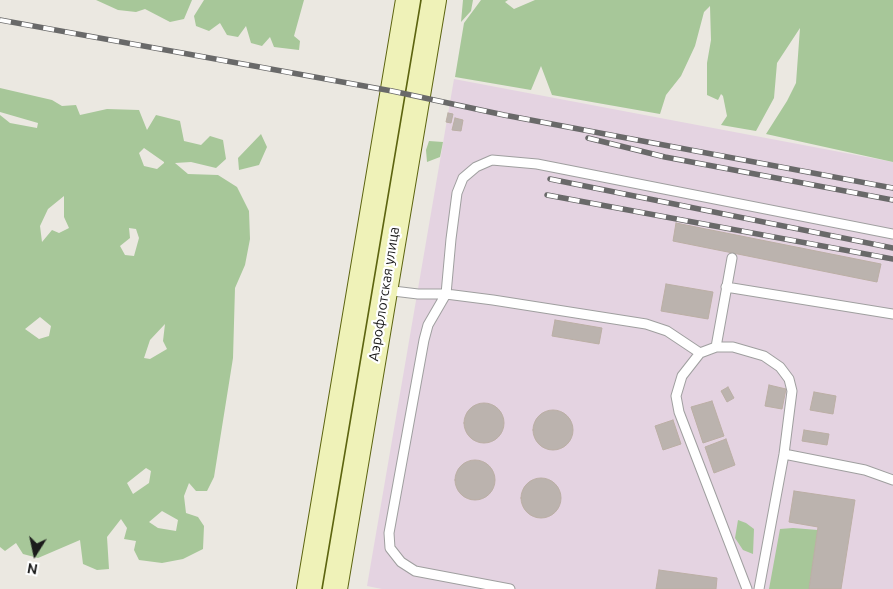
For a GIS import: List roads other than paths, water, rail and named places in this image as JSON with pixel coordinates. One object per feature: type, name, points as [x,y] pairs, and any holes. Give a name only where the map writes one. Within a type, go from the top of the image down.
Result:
[{"type":"main road","name":"Аэрофлотская улица","points":[[309,589],[408,0]]},
{"type":"main road","name":"Аэрофлотская улица","points":[[335,589],[434,0]]},
{"type":"lane","points":[[510,589],[415,571],[401,562],[390,548],[389,533],[424,340],[428,326],[446,294],[458,193],[463,178],[476,166],[492,160],[537,164],[893,234]]},
{"type":"lane","points":[[716,347],[732,258]]},
{"type":"lane","points":[[726,287],[893,314]]},
{"type":"lane","points":[[385,290],[418,294],[446,294],[646,324],[667,331],[700,353]]},
{"type":"lane","points":[[747,589],[679,412],[676,396],[682,376],[700,353],[716,347],[733,346],[764,356],[780,367],[789,380],[792,391],[784,454],[759,589]]},
{"type":"lane","points":[[784,454],[865,470],[893,480]]},
{"type":"railway","points":[[0,20],[392,91],[504,115],[893,188]]},
{"type":"railway","points":[[588,138],[665,157],[893,200]]},
{"type":"railway","points":[[550,179],[893,248]]},
{"type":"railway","points":[[547,195],[893,259]]}]
